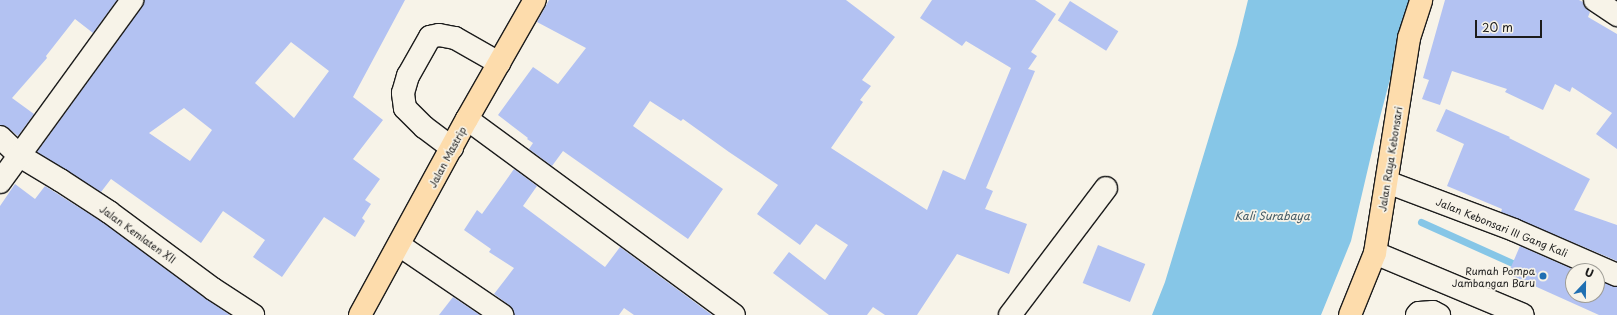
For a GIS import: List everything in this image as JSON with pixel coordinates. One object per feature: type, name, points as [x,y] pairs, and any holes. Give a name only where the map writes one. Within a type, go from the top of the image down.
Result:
[{"type":"main road","name":"Jalan Mastrip","points":[[360,315],[467,119],[535,0]]},
{"type":"main road","name":"Jalan Raya Kebonsari","points":[[1350,315],[1375,253],[1409,38],[1421,0]]},
{"type":"street","points":[[0,182],[132,0]]},
{"type":"street","points":[[1595,0],[1617,15]]},
{"type":"street","points":[[452,148],[424,127],[405,108],[403,93],[408,76],[430,37],[439,35],[455,38],[499,63]]},
{"type":"street","points":[[467,119],[734,315]]},
{"type":"street","name":"Jalan Kemlaten XII","points":[[0,136],[20,156],[109,212],[213,289],[253,315]]},
{"type":"street","name":"Jalan Kebonsari III Gang Kali","points":[[1386,182],[1514,230],[1617,275]]},
{"type":"street","points":[[1010,315],[1106,188]]},
{"type":"street","points":[[399,245],[502,315]]},
{"type":"street","points":[[1375,253],[1486,308],[1523,315]]},
{"type":"street","points":[[1417,315],[1419,313],[1433,312],[1439,315]]},
{"type":"water","name":"Kali Surabaya","points":[[1248,0],[1411,0],[1380,117],[1351,241],[1321,315],[1152,315],[1165,282],[1237,45]]},
{"type":"building","points":[[0,0],[117,0],[93,33],[75,19],[46,56],[47,58],[12,98],[34,114],[18,136],[8,128],[0,125]]},
{"type":"building","points":[[144,0],[405,0],[353,97],[383,120],[353,159],[380,179],[365,200],[371,204],[362,218],[365,221],[355,237],[324,217],[282,277],[253,257],[265,240],[223,211],[201,243],[111,179],[101,192],[37,152],[142,7]],"holes":[[[291,42],[329,71],[294,118],[255,83]],[[184,108],[212,130],[190,161],[149,133]]]},
{"type":"building","points":[[549,0],[846,0],[895,37],[862,80],[871,86],[860,100],[863,102],[831,148],[927,210],[943,170],[965,180],[1011,68],[966,41],[962,46],[920,18],[932,0],[1035,0],[1056,14],[1031,52],[1037,56],[1028,69],[1035,71],[986,188],[993,191],[985,209],[1027,224],[1009,274],[957,254],[917,315],[885,315],[873,307],[867,315],[829,315],[773,273],[789,252],[825,280],[848,245],[816,224],[800,245],[757,214],[778,185],[683,119],[681,121],[650,101],[633,126],[723,189],[688,239],[563,151],[552,166],[529,149],[533,143],[527,139],[528,138],[498,115],[533,67],[558,84],[586,48],[537,22]]},
{"type":"building","points":[[1445,0],[1579,0],[1583,2],[1584,6],[1590,12],[1588,17],[1617,34],[1617,149],[1596,134],[1612,113],[1572,87],[1570,92],[1555,84],[1543,110],[1505,92],[1507,89],[1452,71],[1440,105],[1422,99],[1429,80],[1423,78]]},
{"type":"building","points":[[1070,1],[1118,31],[1106,51],[1058,21]]},
{"type":"building","points":[[1446,109],[1510,137],[1509,138],[1590,179],[1574,210],[1617,225],[1617,261],[1501,212],[1502,209],[1447,186],[1464,144],[1436,131]]},
{"type":"building","points":[[514,169],[537,186],[523,206],[605,267],[620,247],[712,315],[634,315],[624,308],[619,315],[514,315],[513,309],[494,294],[514,268],[489,252],[491,249],[464,230],[477,210],[482,214]]},
{"type":"building","points":[[15,184],[35,199],[45,186],[102,222],[230,315],[0,315],[0,206]]},
{"type":"building","points":[[1098,245],[1145,264],[1130,302],[1083,283]]},
{"type":"building","points":[[1520,246],[1565,266],[1565,300],[1508,274]]},
{"type":"building","points":[[1605,283],[1617,287],[1617,315],[1599,315],[1572,303],[1605,303]]},
{"type":"building","points":[[453,297],[480,315],[439,315]]},
{"type":"waterway","points":[[1421,222],[1521,267]]},
{"type":"place","name":"Rumah Pompa Jambangan Baru","points":[[1543,276]]}]
